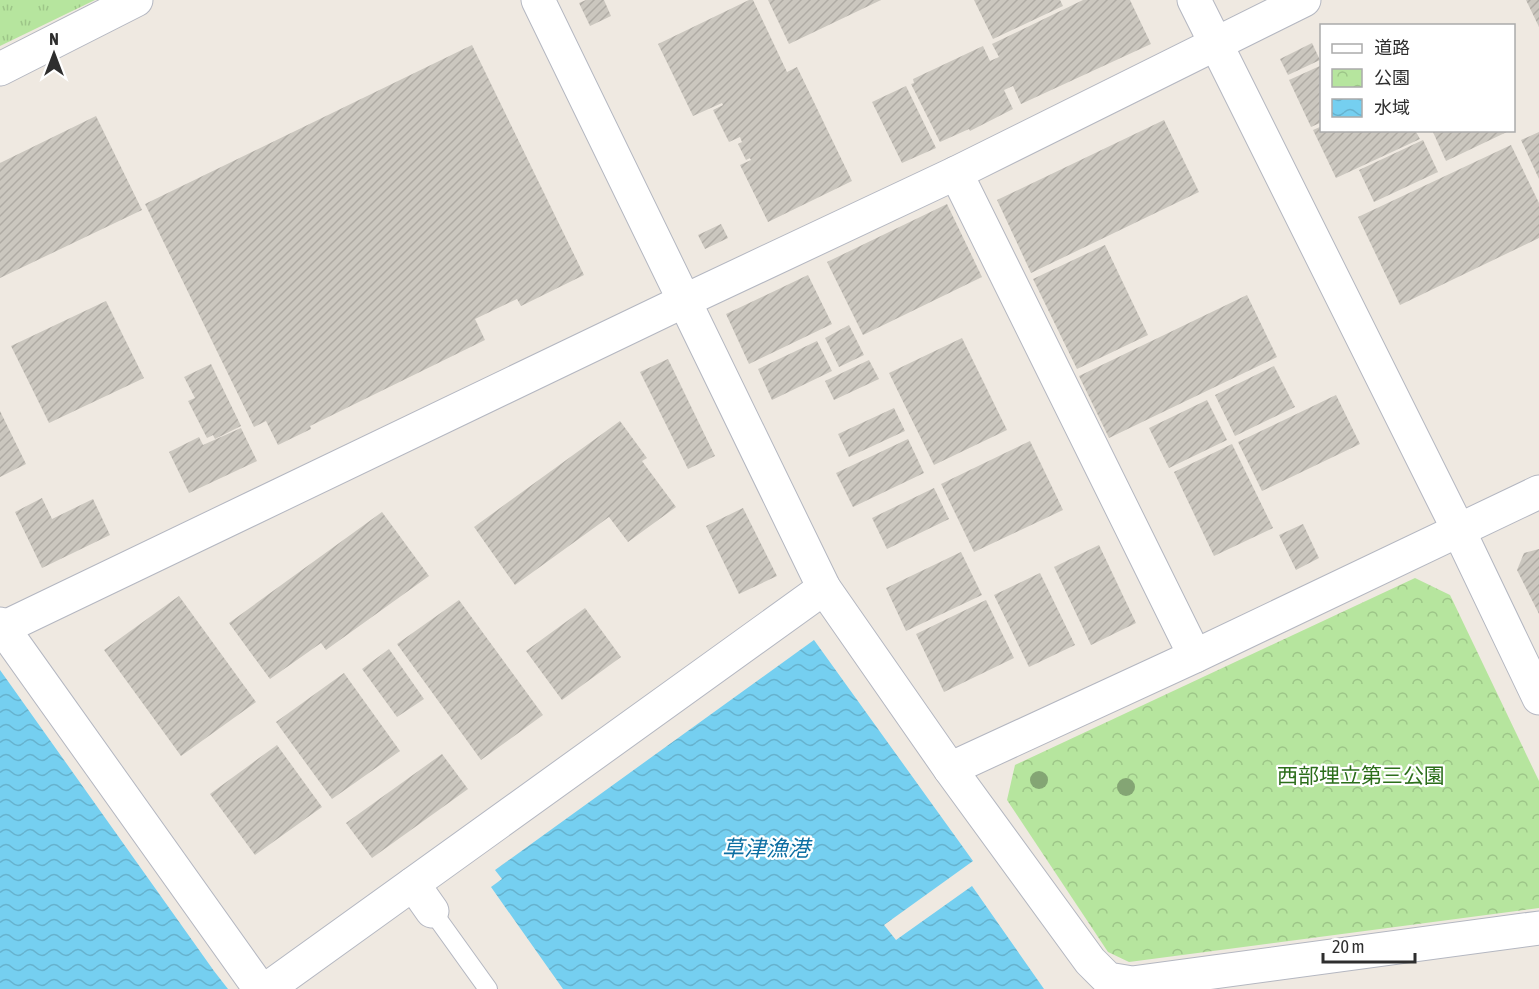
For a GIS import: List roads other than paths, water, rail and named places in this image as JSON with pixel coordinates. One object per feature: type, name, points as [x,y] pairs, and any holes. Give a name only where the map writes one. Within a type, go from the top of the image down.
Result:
[{"type":"street","points":[[0,69],[136,0]]},
{"type":"street","points":[[538,0],[824,588],[950,769],[1090,960],[1108,979],[1131,983],[1539,928]]},
{"type":"street","points":[[1194,0],[1459,531],[1539,698]]},
{"type":"street","points":[[260,989],[2,626],[956,173],[1304,0]]},
{"type":"street","points":[[956,173],[1195,656]]},
{"type":"street","points":[[950,769],[1195,656],[1539,492]]},
{"type":"street","points":[[267,989],[824,588]]},
{"type":"street","points":[[413,884],[432,911]]},
{"type":"lane","points":[[432,911],[488,989]]},
{"type":"water","name":"草津漁港","points":[[814,640],[973,861],[884,925],[896,940],[972,886],[1044,989],[563,989],[491,887],[502,879],[495,870]]},
{"type":"water","points":[[0,670],[214,971],[228,989],[0,989]]},
{"type":"park label","name":"西部埋立第三公園","points":[[1361,775]]}]
